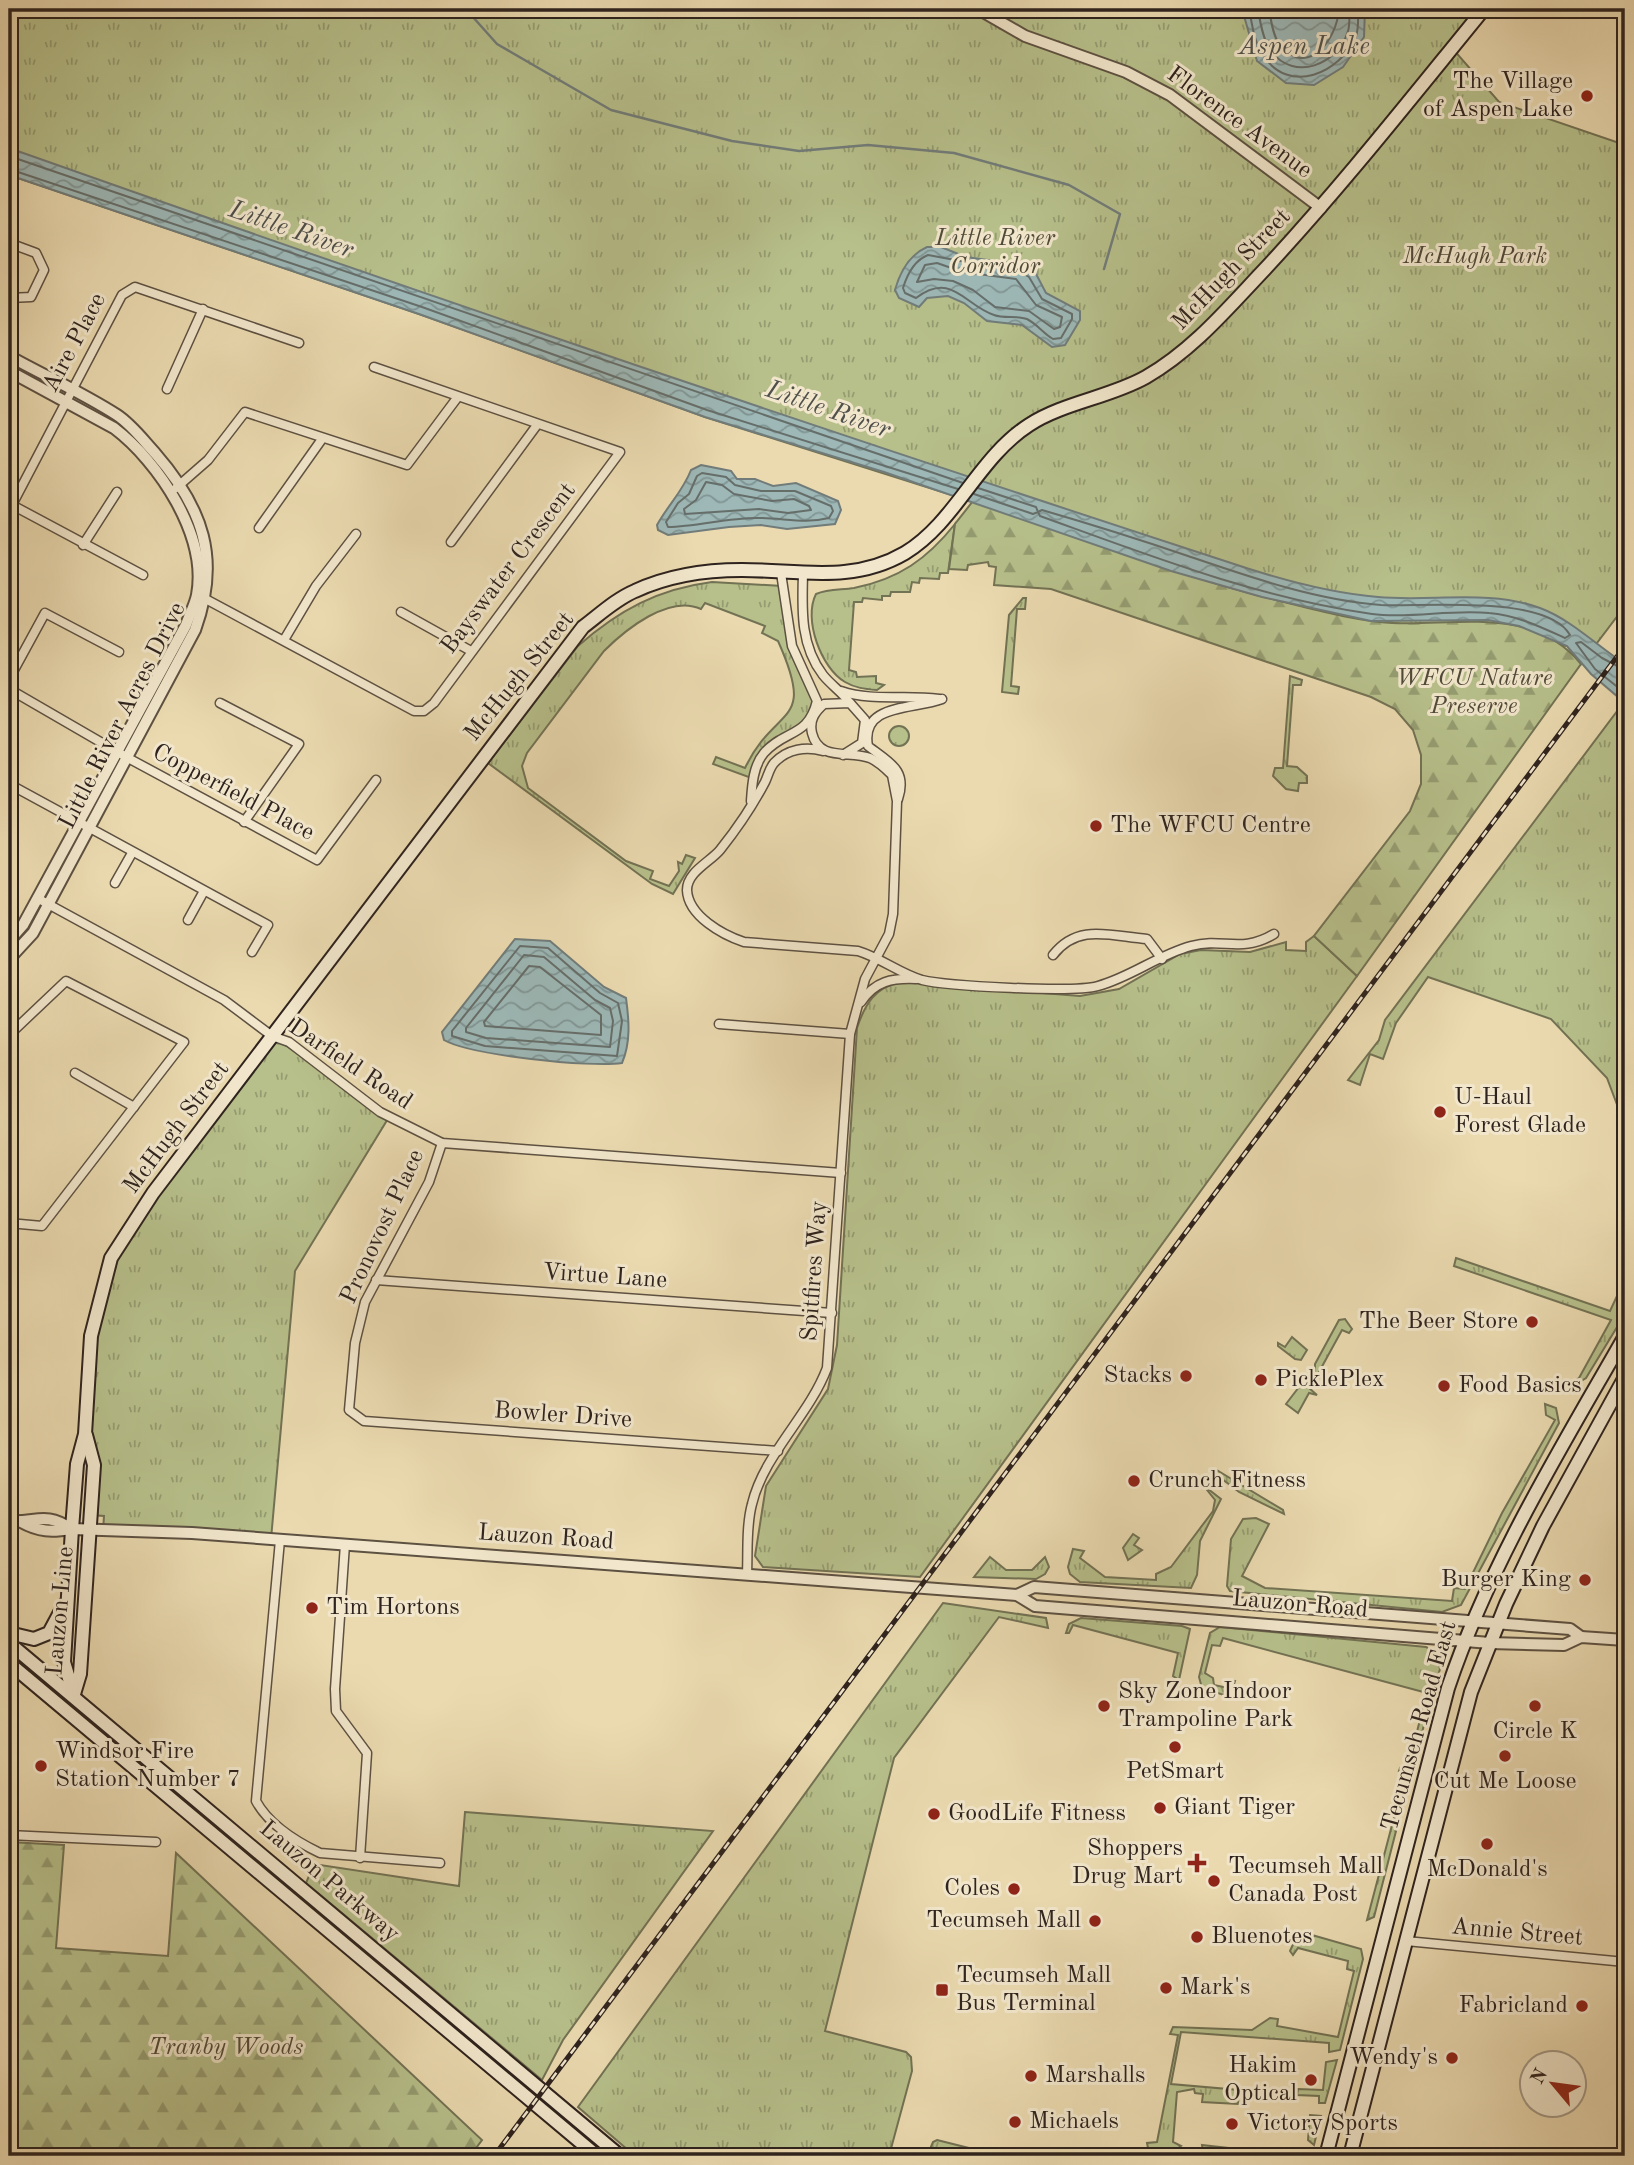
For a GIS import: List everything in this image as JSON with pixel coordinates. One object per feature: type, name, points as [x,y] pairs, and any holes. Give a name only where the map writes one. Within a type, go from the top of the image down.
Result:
[{"type":"main road","name":"McHugh Street","points":[[72,1529],[78,1464],[85,1434],[91,1336],[111,1258],[153,1193],[583,627],[632,592],[663,580],[695,573],[742,570],[803,574],[855,573],[905,552],[943,518],[985,463],[1029,424],[1146,377],[1203,335],[1321,208],[1484,9]]},
{"type":"main road","name":"Tecumseh Road East","points":[[1325,2156],[1448,1688],[1464,1639],[1522,1518],[1625,1336]]},
{"type":"main road","name":"Tecumseh Road East","points":[[1350,2156],[1471,1692],[1497,1624],[1543,1526],[1625,1377]]},
{"type":"main road","name":"McHugh Street","points":[[85,1434],[94,1465],[90,1530]]},
{"type":"main road","name":"Lauzon Line","points":[[72,1529],[64,1662],[74,1695]]},
{"type":"main road","name":"Lauzon Line","points":[[63,1708],[74,1695],[80,1674],[90,1530]]},
{"type":"main road","points":[[9,1633],[33,1639],[49,1633],[67,1598]]},
{"type":"main road","name":"Lauzon Parkway","points":[[9,1643],[620,2156]]},
{"type":"main road","name":"Lauzon Parkway","points":[[9,1663],[597,2156]]},
{"type":"street","name":"Florence Avenue","points":[[978,9],[1026,36],[1126,72],[1170,95],[1321,208]]},
{"type":"street","points":[[9,243],[36,253],[44,270],[31,297],[9,298]]},
{"type":"street","name":"Aire Place","points":[[143,575],[12,505],[122,295],[135,286],[299,343]]},
{"type":"street","points":[[167,388],[202,309]]},
{"type":"street","name":"Little River Acres Drive","points":[[9,356],[118,416],[182,484],[203,532],[208,563],[195,629],[33,933],[9,959]]},
{"type":"street","name":"Bayswater Crescent","points":[[202,597],[414,711],[424,711],[434,703],[620,452],[374,368]]},
{"type":"street","name":"Little River Acres Drive","points":[[9,371],[129,439],[171,492],[193,538],[202,597],[23,925],[9,941]]},
{"type":"street","points":[[171,492],[208,460],[245,412],[407,465],[457,398]]},
{"type":"street","points":[[451,542],[537,425]]},
{"type":"street","points":[[259,528],[322,439]]},
{"type":"street","points":[[83,545],[117,492]]},
{"type":"street","points":[[284,640],[316,586],[356,534]]},
{"type":"street","points":[[781,573],[792,646],[817,701],[811,726],[813,738],[830,753]]},
{"type":"street","points":[[803,574],[802,620],[811,656],[824,676],[841,691],[865,720],[866,732]]},
{"type":"street","points":[[401,612],[471,651]]},
{"type":"street","points":[[9,680],[45,613],[119,652]]},
{"type":"street","name":"Copperfield Place","points":[[9,689],[128,758],[317,860],[376,780]]},
{"type":"street","points":[[841,691],[880,699],[918,696],[942,699],[881,714],[870,722],[862,743],[843,755]]},
{"type":"street","points":[[751,803],[756,769],[762,754],[778,741],[806,726],[824,704],[850,702]]},
{"type":"street","points":[[219,703],[299,744],[244,822]]},
{"type":"street","name":"Spitfires Way","points":[[747,1574],[752,1504],[778,1451],[818,1394],[827,1368],[853,1013],[889,934],[893,914],[897,801],[902,787],[900,774],[892,762],[868,746],[866,732]]},
{"type":"street","points":[[897,801],[892,775],[884,766],[859,755],[801,749],[788,753],[774,763],[719,852],[690,879],[687,889],[689,901],[706,921],[726,936],[744,942],[858,951],[877,956],[922,979]]},
{"type":"street","points":[[9,784],[268,925],[252,952]]},
{"type":"street","points":[[115,883],[132,853]]},
{"type":"street","points":[[188,920],[204,891]]},
{"type":"street","name":"Darfield Road","points":[[37,898],[224,1000],[272,1036],[289,1042],[380,1112],[442,1143],[841,1173]]},
{"type":"street","points":[[1053,955],[1065,939],[1082,933],[1147,939],[1162,959]]},
{"type":"street","points":[[853,1013],[868,992],[886,980],[922,979],[1094,988],[1127,978],[1196,945],[1244,946],[1274,934]]},
{"type":"street","points":[[9,1035],[66,981],[184,1042],[42,1226],[9,1223]]},
{"type":"street","points":[[719,1024],[850,1034]]},
{"type":"street","points":[[75,1073],[134,1107]]},
{"type":"street","name":"Pronovost Place","points":[[349,1410],[355,1343],[365,1302],[429,1182],[442,1143]]},
{"type":"street","name":"Virtue Lane","points":[[376,1280],[832,1313]]},
{"type":"street","name":"Bowler Drive","points":[[349,1410],[364,1421],[778,1451]]},
{"type":"street","name":"Lauzon Road","points":[[9,1521],[21,1522],[37,1517],[56,1518],[72,1529],[345,1544],[1017,1595],[1035,1606],[1490,1643],[1564,1645],[1581,1637],[1625,1640]]},
{"type":"street","points":[[280,1540],[256,1801],[264,1816],[303,1845],[320,1853],[440,1863]]},
{"type":"street","points":[[345,1544],[335,1689],[336,1711],[367,1753],[360,1858]]},
{"type":"street","name":"Lauzon Road","points":[[1017,1595],[1034,1587],[1570,1629],[1581,1637]]},
{"type":"street","points":[[9,1835],[156,1842]]},
{"type":"street","name":"Annie Street","points":[[1406,1941],[1625,1962]]},
{"type":"green space","name":"Little River Corridor","points":[[9,9],[1484,9],[1452,48],[1499,102],[1625,145],[1625,606],[1581,664],[1567,646],[1394,623],[1037,522],[705,417],[419,314],[9,175]]},
{"type":"green space","name":"WFCU Nature Preserve","points":[[973,501],[1171,569],[1251,594],[1329,613],[1392,623],[1493,622],[1518,626],[1540,633],[1562,645],[1581,664],[1357,976],[1314,936],[1410,811],[1421,784],[1421,755],[1413,730],[1395,709],[1371,697],[1051,589],[994,585],[996,567],[989,566],[988,562],[968,565],[967,570],[949,569],[955,524]]},
{"type":"green space","points":[[955,524],[948,573],[940,573],[939,579],[920,578],[919,583],[912,582],[910,592],[891,592],[890,596],[882,596],[882,600],[863,598],[862,602],[854,602],[849,670],[856,672],[857,677],[876,676],[876,683],[884,685],[877,690],[856,687],[845,682],[829,666],[817,642],[812,616],[816,594],[870,584],[898,573],[934,548]]},
{"type":"green space","points":[[712,582],[782,586],[792,646],[814,693],[814,713],[762,754],[754,779],[713,764],[716,757],[745,768],[757,747],[788,713],[793,702],[794,688],[789,669],[778,641],[762,633],[765,626],[705,603],[701,609],[675,606],[648,616],[604,651],[527,753],[522,766],[528,788],[626,861],[653,871],[650,879],[669,886],[679,871],[678,862],[682,864],[686,855],[695,858],[673,894],[652,884],[488,763],[578,646],[593,633],[640,603],[674,590]]},
{"type":"green space","points":[[1023,598],[1026,598],[1025,609],[1017,609],[1011,686],[1019,687],[1018,694],[1002,692],[1009,615]]},
{"type":"green space","points":[[1290,676],[1302,680],[1301,685],[1293,685],[1287,766],[1297,767],[1307,776],[1307,783],[1299,783],[1298,791],[1286,789],[1273,776],[1275,768],[1283,768]]},
{"type":"green space","points":[[1624,702],[1625,1126],[1607,1078],[1551,1019],[1428,977],[1396,1023],[1383,1059],[1370,1054],[1360,1085],[1348,1080],[1379,1040],[1385,1020]]},
{"type":"green space","points":[[899,726],[906,729],[909,736],[906,743],[899,746],[892,743],[889,736],[892,729]]},
{"type":"green space","points":[[1314,936],[1357,976],[920,1577],[763,1567],[755,1556],[766,1486],[828,1389],[837,1345],[857,1028],[872,998],[884,988],[901,982],[1080,996],[1119,989],[1180,954],[1201,950],[1250,952],[1286,942],[1286,950],[1306,951],[1306,942]]},
{"type":"green space","points":[[272,1036],[389,1117],[295,1271],[271,1539],[103,1531],[104,1516],[91,1515],[94,1465],[85,1434],[91,1336],[111,1258]]},
{"type":"green space","points":[[1456,1258],[1610,1311],[1625,1279],[1625,1314],[1586,1378],[1578,1383],[1570,1383],[1579,1378],[1611,1320],[1454,1266]]},
{"type":"green space","points":[[1345,1319],[1352,1329],[1349,1333],[1342,1330],[1319,1372],[1326,1377],[1324,1381],[1315,1373],[1315,1364],[1339,1320]]},
{"type":"green space","points":[[1292,1337],[1307,1350],[1301,1360],[1295,1359],[1278,1346],[1278,1343],[1285,1347]]},
{"type":"green space","points":[[1299,1387],[1309,1388],[1317,1395],[1309,1393],[1298,1413],[1286,1404]]},
{"type":"green space","points":[[1545,1404],[1556,1408],[1559,1423],[1461,1605],[1442,1612],[1230,1591],[1227,1586],[1231,1539],[1243,1519],[1256,1518],[1269,1524],[1242,1576],[1265,1588],[1452,1601],[1454,1588],[1465,1589],[1502,1513],[1555,1420],[1546,1415]]},
{"type":"green space","points":[[1215,1469],[1283,1510],[1284,1514],[1239,1492],[1213,1472]]},
{"type":"green space","points":[[1203,1485],[1221,1499],[1200,1541],[1197,1575],[1191,1588],[1080,1582],[1070,1574],[1068,1567],[1073,1549],[1084,1551],[1080,1558],[1105,1577],[1156,1580],[1156,1574],[1171,1567],[1213,1511],[1215,1500]]},
{"type":"green space","points":[[1133,1534],[1139,1538],[1134,1545],[1142,1550],[1128,1560],[1123,1548]]},
{"type":"green space","points":[[990,1557],[1006,1570],[1032,1570],[1045,1557],[1049,1567],[1045,1574],[1036,1579],[974,1577]]},
{"type":"green space","points":[[943,1603],[1046,1618],[1048,1628],[999,1617],[894,1758],[825,2031],[906,2052],[911,2057],[912,2071],[889,2156],[635,2156],[578,2107]]},
{"type":"green space","points":[[1081,1618],[1182,1626],[1190,1629],[1179,1680],[1173,1676],[1178,1653],[1073,1625],[1069,1633],[1066,1633],[1069,1624]]},
{"type":"green space","points":[[1220,1627],[1426,1647],[1436,1652],[1440,1669],[1411,1771],[1399,1771],[1400,1768],[1407,1770],[1427,1693],[1223,1638],[1220,1646],[1212,1645],[1205,1673],[1213,1678],[1214,1685],[1228,1688],[1230,1680],[1235,1681],[1230,1697],[1202,1688],[1199,1677],[1210,1633]]},
{"type":"green space","points":[[1396,1786],[1406,1792],[1374,1917],[1367,1920],[1401,1791]]},
{"type":"green space","points":[[465,1812],[713,1831],[563,2040],[542,2080],[306,1883],[314,1864],[459,1886]]},
{"type":"green space","name":"Tranby Woods","points":[[9,1842],[64,1845],[56,1948],[168,1956],[176,1853],[482,2140],[470,2156],[9,2156]]},
{"type":"green space","points":[[1305,1933],[1361,1949],[1363,1959],[1340,2050],[1329,2052],[1329,2043],[1181,2032],[1171,2084],[1239,2090],[1238,2104],[1202,2102],[1203,2094],[1195,2093],[1194,2089],[1177,2092],[1173,2142],[1181,2146],[1174,2151],[1148,2148],[1147,2143],[1157,2142],[1178,2035],[1170,2034],[1173,2027],[1252,2030],[1270,2018],[1278,2019],[1277,2026],[1338,2037],[1354,1971],[1347,1969],[1348,1961],[1298,1948],[1293,1955],[1290,1951],[1296,1938]]},
{"type":"green space","points":[[1337,2060],[1325,2103],[1319,2103],[1319,2096],[1297,2095],[1298,2089],[1323,2090],[1326,2062]]},
{"type":"green space","points":[[1310,2115],[1321,2116],[1314,2145],[1308,2140]]},
{"type":"green space","points":[[937,2140],[1001,2156],[927,2156],[933,2142]]},
{"type":"green space","points":[[1202,2145],[1237,2149],[1228,2154],[1203,2152]]},
{"type":"water","name":"Aspen Lake","points":[[1242,9],[1365,9],[1364,37],[1343,67],[1314,85],[1286,83],[1257,61]]},
{"type":"water","points":[[9,148],[617,359],[1264,574],[1359,595],[1398,598],[1480,597],[1521,602],[1540,608],[1574,626],[1625,664],[1625,703],[1591,674],[1567,646],[1519,626],[1488,620],[1371,621],[1262,597],[1171,571],[884,472],[705,417],[419,314],[9,175]]},
{"type":"water","points":[[927,247],[941,247],[966,257],[1023,265],[1035,272],[1046,293],[1080,311],[1080,320],[1065,345],[1052,347],[1022,325],[987,321],[964,303],[948,296],[927,298],[919,307],[899,298],[895,290],[903,271],[910,259]]},
{"type":"water","points":[[701,465],[731,471],[737,479],[755,479],[773,486],[796,483],[838,501],[841,510],[835,524],[787,529],[761,525],[729,527],[668,535],[658,530],[657,525],[691,470]]},
{"type":"water","points":[[515,939],[550,941],[604,987],[626,998],[628,1039],[622,1063],[585,1064],[531,1059],[478,1051],[444,1040],[442,1032]]},
{"type":"waterway","points":[[472,9],[472,16],[497,44],[611,110],[732,141],[799,151],[868,145],[954,153],[1069,185],[1120,214],[1104,269]]},
{"type":"railway","points":[[494,2156],[1625,646]]},
{"type":"place","name":"The Village of Aspen Lake","points":[[1587,96]]},
{"type":"place","name":"The WFCU Centre","points":[[1096,826]]},
{"type":"place","name":"U-Haul Forest Glade","points":[[1440,1112]]},
{"type":"place","name":"The Beer Store","points":[[1532,1322]]},
{"type":"place","name":"Stacks","points":[[1186,1376]]},
{"type":"place","name":"PicklePlex","points":[[1261,1380]]},
{"type":"place","name":"Food Basics","points":[[1444,1386]]},
{"type":"place","name":"Crunch Fitness","points":[[1134,1481]]},
{"type":"place","name":"Burger King","points":[[1585,1580]]},
{"type":"place","name":"Tim Hortons","points":[[312,1608]]},
{"type":"place","name":"Sky Zone Indoor Trampoline Park","points":[[1104,1706]]},
{"type":"place","name":"Circle K","points":[[1535,1706]]},
{"type":"place","name":"PetSmart","points":[[1175,1747]]},
{"type":"place","name":"Cut Me Loose","points":[[1505,1756]]},
{"type":"place","name":"Windsor Fire Station Number 7","points":[[41,1766]]},
{"type":"place","name":"Giant Tiger","points":[[1160,1808]]},
{"type":"place","name":"GoodLife Fitness","points":[[934,1814]]},
{"type":"place","name":"McDonald's","points":[[1487,1844]]},
{"type":"place","name":"Shoppers Drug Mart","points":[[1197,1863]]},
{"type":"place","name":"Tecumseh Mall Canada Post","points":[[1214,1881]]},
{"type":"place","name":"Coles","points":[[1014,1889]]},
{"type":"place","name":"Tecumseh Mall","points":[[1095,1921]]},
{"type":"place","name":"Bluenotes","points":[[1197,1937]]},
{"type":"place","name":"Mark's","points":[[1166,1988]]},
{"type":"place","name":"Tecumseh Mall Bus Terminal","points":[[942,1990]]},
{"type":"place","name":"Fabricland","points":[[1582,2006]]},
{"type":"place","name":"Wendy's","points":[[1452,2058]]},
{"type":"place","name":"Marshalls","points":[[1031,2076]]},
{"type":"place","name":"Hakim Optical","points":[[1311,2080]]},
{"type":"place","name":"Michaels","points":[[1015,2122]]},
{"type":"place","name":"Victory Sports","points":[[1232,2124]]},
{"type":"water label","name":"Little River","points":[[291,230]]},
{"type":"water label","name":"Little River","points":[[828,410]]},
{"type":"park label","name":"McHugh Park","points":[[1475,257]]}]
